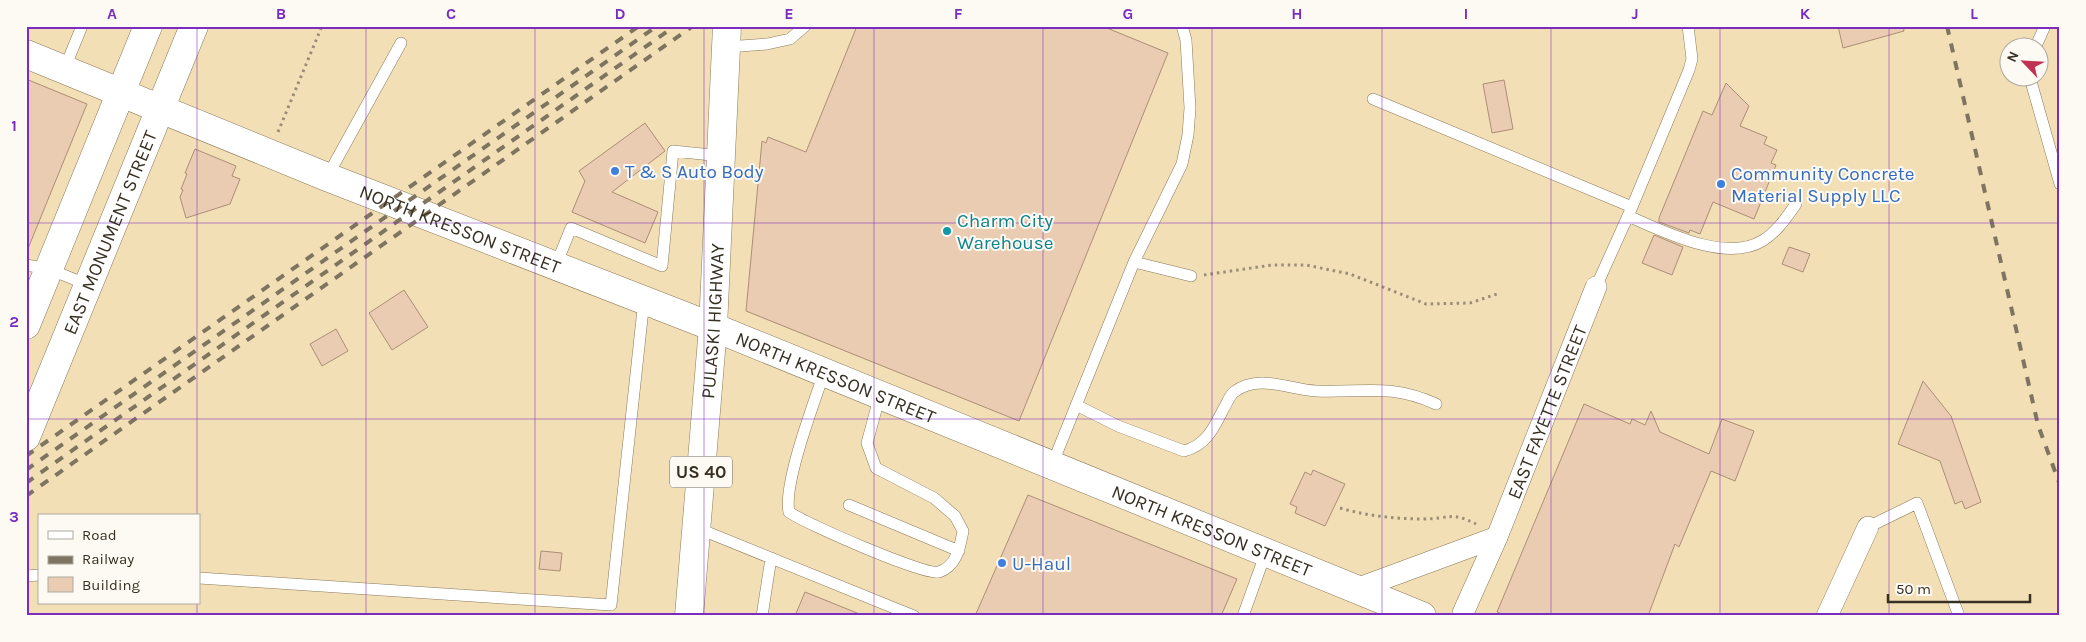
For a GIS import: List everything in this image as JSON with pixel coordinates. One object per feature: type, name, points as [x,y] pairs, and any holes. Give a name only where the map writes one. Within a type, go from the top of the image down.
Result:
[{"type":"street","points":[[26,325],[38,267],[121,93],[148,26]]},
{"type":"street","name":"EAST MONUMENT STREET","points":[[26,437],[194,26]]},
{"type":"street","name":"PULASKI HIGHWAY","points":[[690,616],[713,328],[727,36]]},
{"type":"street","name":"NORTH KRESSON STREET","points":[[26,54],[327,177],[556,265],[880,395],[1422,616]]},
{"type":"street","name":"EAST FAYETTE STREET","points":[[1464,616],[1463,614],[1596,287]]},
{"type":"street","points":[[1827,616],[1868,527]]},
{"type":"street","points":[[1356,589],[1496,536]]},
{"type":"lane","points":[[64,70],[82,26]]},
{"type":"lane","points":[[727,36],[767,44],[790,39],[806,26]]},
{"type":"lane","points":[[1052,465],[1134,262],[1182,164],[1188,135],[1190,108],[1186,40],[1182,26]]},
{"type":"lane","points":[[1596,287],[1630,212],[1689,70],[1692,59],[1688,26]]},
{"type":"lane","points":[[2040,38],[2046,26]]},
{"type":"lane","points":[[327,177],[401,43]]},
{"type":"lane","points":[[2033,88],[2060,184]]},
{"type":"lane","points":[[1373,99],[1694,241],[1722,249],[1743,247],[1760,242],[1776,231],[1796,204]]},
{"type":"lane","points":[[556,265],[571,228],[662,266],[673,151],[721,156]]},
{"type":"lane","points":[[1134,262],[1190,276]]},
{"type":"lane","points":[[38,267],[88,285]]},
{"type":"lane","points":[[200,578],[611,605],[644,300]]},
{"type":"lane","points":[[824,373],[794,470],[788,502],[790,512],[821,528],[921,569],[937,573],[950,566],[959,551],[963,531],[955,516],[934,498],[876,468],[867,443],[880,395]]},
{"type":"lane","points":[[1076,405],[1118,426],[1184,451],[1202,444],[1217,422],[1233,392],[1247,385],[1267,382],[1314,391],[1374,389],[1406,392],[1436,404]]},
{"type":"lane","points":[[1868,527],[1917,503],[1959,616]]},
{"type":"lane","points":[[849,505],[959,551]]},
{"type":"lane","points":[[697,528],[914,616]]},
{"type":"lane","points":[[1243,616],[1266,552]]},
{"type":"lane","points":[[762,616],[771,558]]},
{"type":"path","points":[[269,153],[322,26]]},
{"type":"path","points":[[1190,276],[1214,275],[1229,270],[1272,265],[1306,265],[1350,274],[1426,304],[1470,303],[1497,294]]},
{"type":"path","points":[[1340,508],[1363,515],[1385,518],[1424,519],[1451,515],[1462,517],[1496,536]]},
{"type":"shaded area","points":[[26,26],[2060,26],[2060,616],[26,616]]},
{"type":"building","name":"Charm City Warehouse","points":[[857,26],[1102,26],[1168,53],[1019,421],[746,311],[762,141],[766,143],[768,137],[806,152]]},
{"type":"building","points":[[1838,26],[1903,26],[1904,31],[1843,48]]},
{"type":"building","points":[[26,79],[87,104],[27,251],[26,251]]},
{"type":"building","points":[[1504,80],[1513,129],[1492,133],[1483,84]]},
{"type":"building","name":"Community Concrete Material Supply LLC","points":[[1726,83],[1749,106],[1740,126],[1767,137],[1764,144],[1777,150],[1771,163],[1776,165],[1754,219],[1713,202],[1700,234],[1690,230],[1689,233],[1659,222],[1659,218],[1703,111],[1712,115]]},
{"type":"building","points":[[645,123],[665,151],[612,192],[658,212],[645,243],[572,212],[585,181],[579,171]]},
{"type":"building","points":[[195,149],[236,166],[232,176],[240,179],[230,204],[186,218],[180,197],[183,190],[181,189],[187,174],[185,173]]},
{"type":"building","points":[[1654,235],[1683,247],[1672,275],[1642,263]]},
{"type":"building","points":[[1789,247],[1810,254],[1803,272],[1782,264]]},
{"type":"building","points":[[404,290],[428,327],[392,350],[369,313]]},
{"type":"building","points":[[336,329],[348,351],[322,366],[310,344]]},
{"type":"building","points":[[1923,381],[1951,416],[1981,502],[1965,509],[1962,501],[1955,504],[1940,461],[1898,444]]},
{"type":"building","points":[[1584,404],[1630,424],[1632,419],[1645,425],[1651,411],[1660,432],[1709,454],[1722,419],[1754,431],[1735,481],[1711,471],[1679,547],[1675,544],[1648,616],[1507,616],[1497,612]]},
{"type":"building","points":[[1313,470],[1345,484],[1325,526],[1295,513],[1297,507],[1290,504],[1305,472],[1311,475]]},
{"type":"building","points":[[1028,495],[1237,579],[1221,616],[975,616]]},
{"type":"building","points":[[541,551],[562,553],[560,571],[539,569]]},
{"type":"building","points":[[805,592],[862,615],[862,616],[795,616]]},
{"type":"railway","points":[[26,456],[639,26]]},
{"type":"railway","points":[[26,470],[657,26]]},
{"type":"railway","points":[[26,483],[675,26]]},
{"type":"railway","points":[[26,496],[693,26]]},
{"type":"railway","points":[[1947,26],[2038,425],[2060,485]]},
{"type":"place","name":"T & S Auto Body","points":[[615,171]]},
{"type":"place","name":"Community Concrete Material Supply LLC","points":[[1721,184]]},
{"type":"place","name":"Charm City Warehouse","points":[[947,231]]},
{"type":"place","name":"U-Haul","points":[[1002,563]]}]
